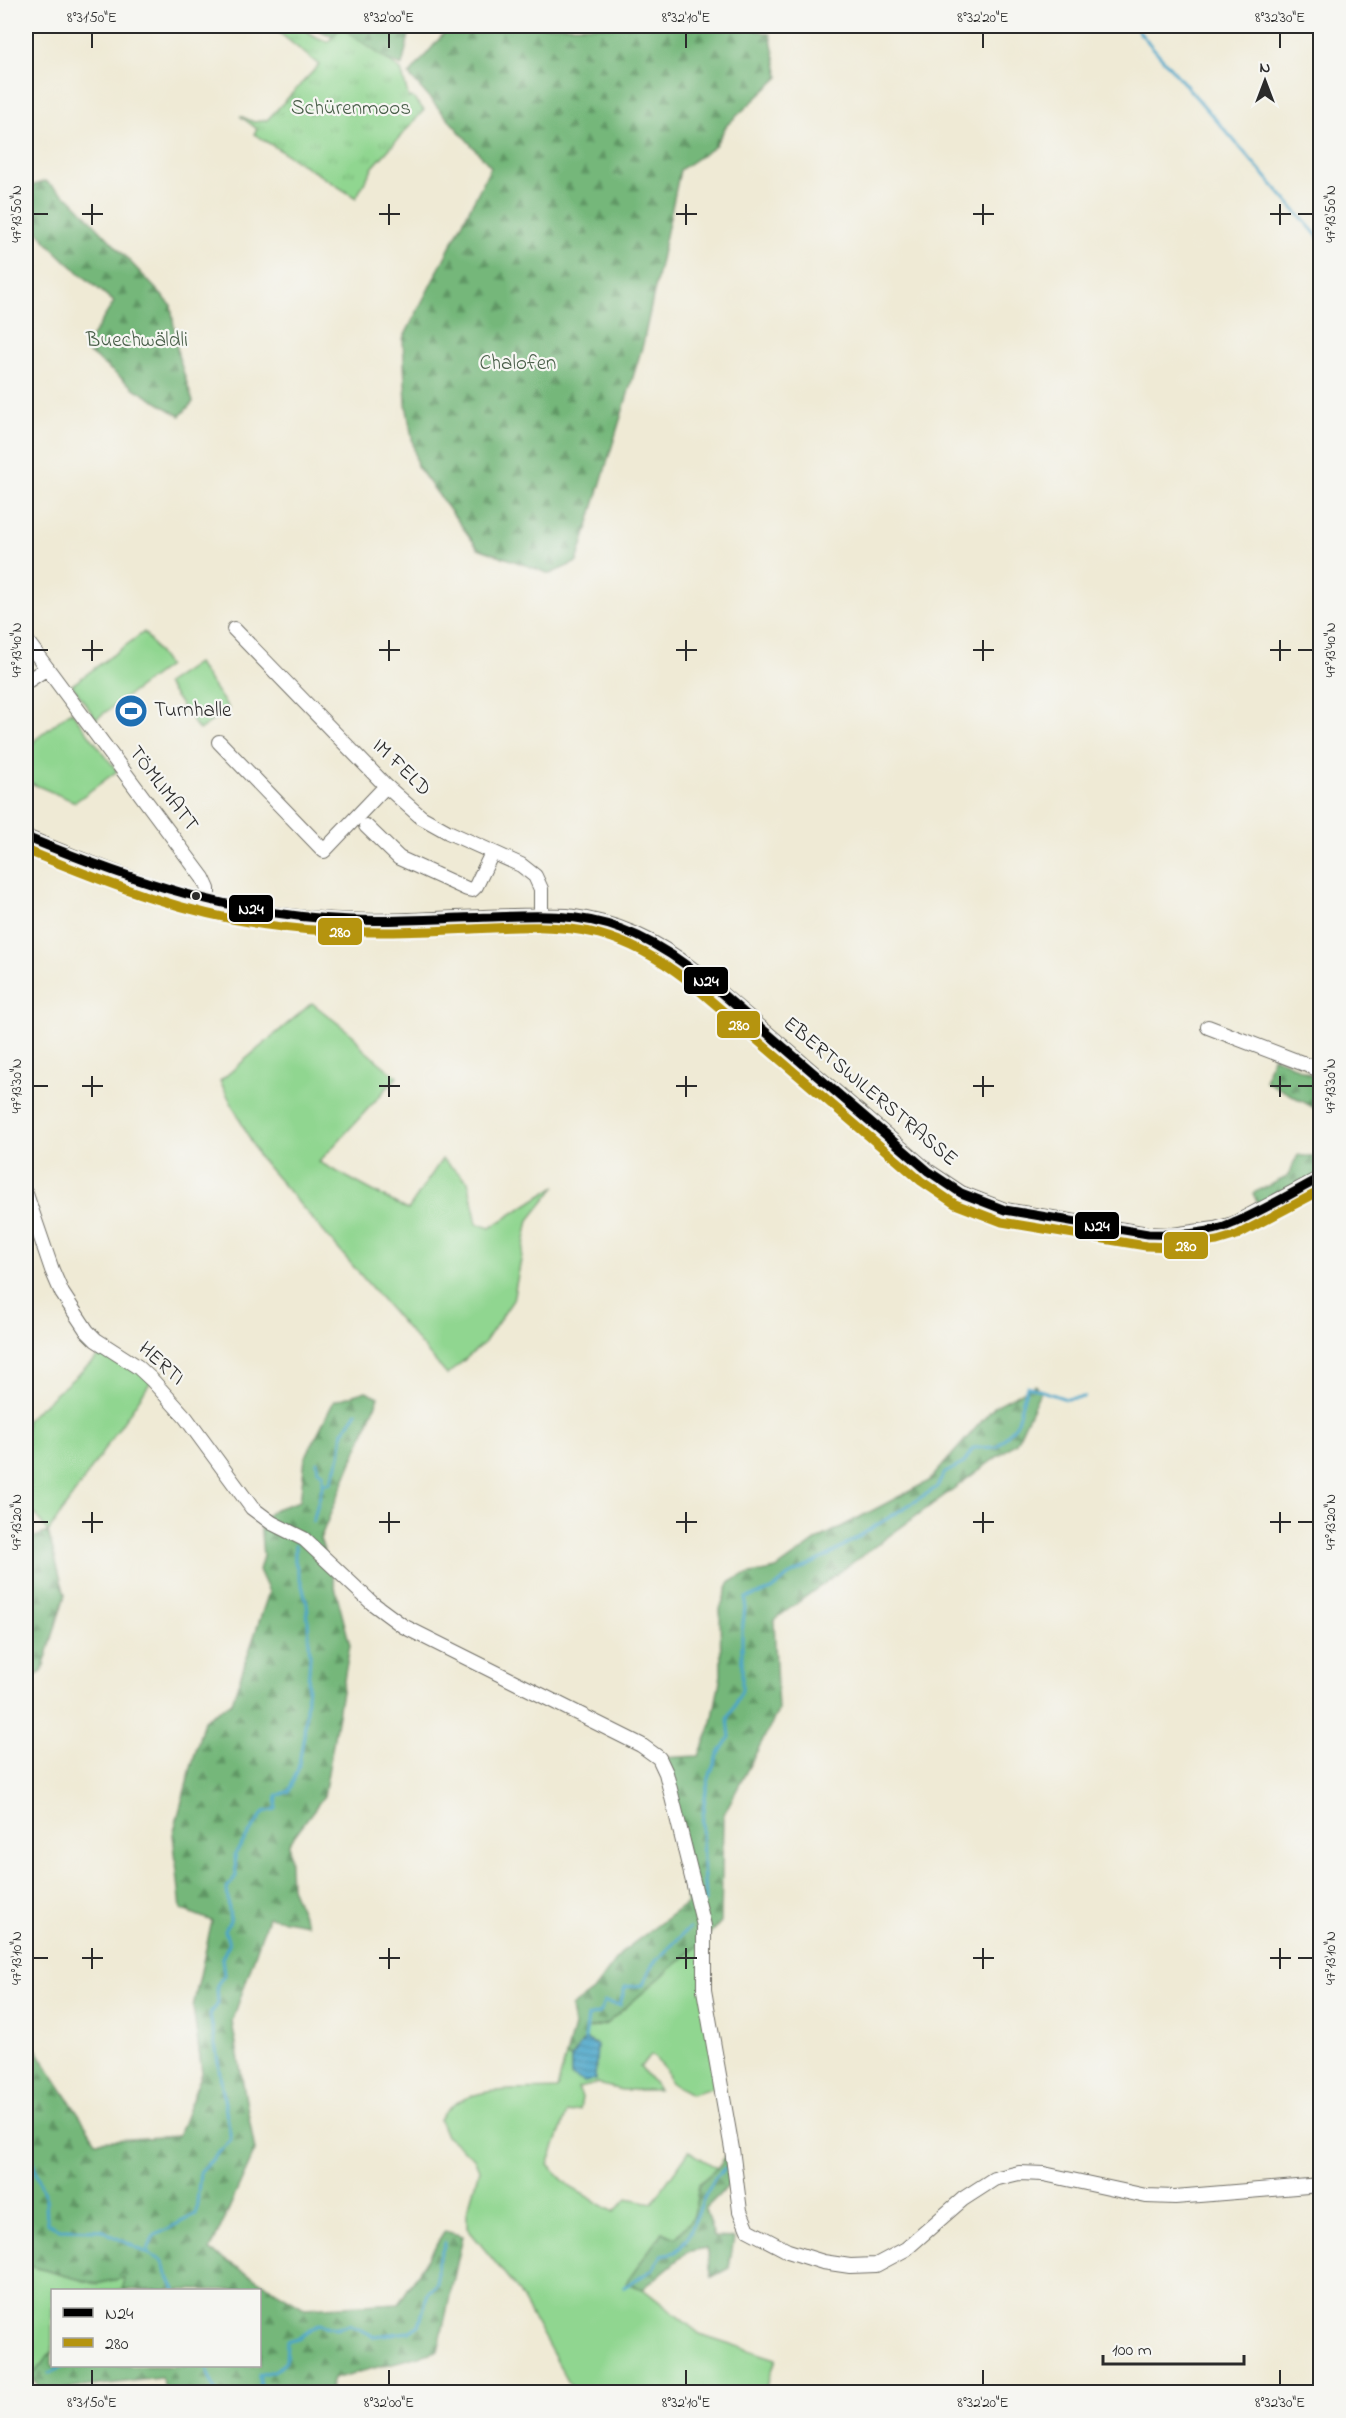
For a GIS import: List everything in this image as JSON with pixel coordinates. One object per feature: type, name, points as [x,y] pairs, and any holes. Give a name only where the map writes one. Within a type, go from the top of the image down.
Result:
[{"type":"street","name":"IM FELD","points":[[234,629],[386,786],[421,817],[521,865],[535,876],[541,889],[541,915]]},
{"type":"street","name":"TÖMLIMATT","points":[[26,640],[203,878],[208,890],[208,903]]},
{"type":"street","points":[[26,682],[47,668]]},
{"type":"street","points":[[219,742],[324,851],[386,786]]},
{"type":"street","points":[[366,826],[399,858],[467,889],[472,890],[476,886],[492,853]]},
{"type":"street","name":"EBERTSWILERSTRASSE","points":[[26,837],[142,884],[208,903],[273,914],[337,920],[541,915],[584,918],[637,933],[670,952],[928,1171],[961,1193],[987,1205],[1021,1213],[1148,1234],[1194,1233],[1215,1230],[1251,1216],[1320,1178]]},
{"type":"street","points":[[1208,1027],[1320,1070]]},
{"type":"street","name":"HERTI","points":[[26,1194],[62,1293],[87,1331],[96,1340],[138,1366],[152,1380],[186,1418],[252,1508],[272,1523],[304,1539],[372,1603],[403,1626],[641,1745],[659,1758],[669,1784],[704,1926],[704,1990],[732,2149],[740,2211],[748,2230],[788,2251],[823,2262],[850,2266],[876,2265],[906,2249],[963,2199],[994,2180],[1018,2173],[1044,2174],[1146,2196],[1175,2197],[1320,2185]]},
{"type":"green space","name":"Schürenmoos","points":[[271,26],[300,26],[328,42],[341,27],[401,70],[409,98],[412,97],[424,110],[373,167],[356,198],[254,134],[257,129],[240,116],[254,122],[267,120],[319,65]]},
{"type":"green space","points":[[309,26],[411,26],[402,66]]},
{"type":"green space","name":"Chalofen","points":[[450,26],[743,26],[770,34],[779,77],[727,125],[714,147],[680,170],[643,344],[577,562],[550,574],[478,548],[417,466],[406,404],[403,339],[491,167],[409,75]]},
{"type":"green space","name":"Buechwäldli","points":[[45,181],[73,201],[171,305],[178,355],[193,402],[180,416],[135,389],[84,349],[114,302],[63,258],[38,232],[30,219],[25,202],[26,188]]},
{"type":"green space","points":[[144,632],[168,666],[96,719],[72,685]]},
{"type":"green space","points":[[197,663],[229,709],[199,730],[166,684]]},
{"type":"green space","points":[[71,711],[117,771],[75,802],[26,781],[26,757],[35,740]]},
{"type":"green space","points":[[312,1003],[354,1036],[363,1049],[397,1077],[319,1162],[408,1210],[442,1159],[468,1181],[477,1224],[490,1228],[556,1186],[529,1220],[513,1300],[485,1342],[447,1375],[259,1157],[220,1081]]},
{"type":"green space","points":[[1273,1056],[1320,1079],[1320,1111],[1265,1081]]},
{"type":"green space","points":[[1320,1152],[1320,1175],[1259,1206],[1253,1193],[1287,1177],[1298,1155],[1314,1157]]},
{"type":"green space","points":[[108,1348],[152,1380],[48,1532],[26,1502],[26,1420]]},
{"type":"green space","points":[[1035,1385],[1040,1392],[1016,1443],[774,1620],[778,1711],[723,1816],[721,1922],[704,1940],[606,2024],[587,2029],[585,2039],[571,2058],[566,2056],[574,2026],[571,2007],[593,1991],[623,1951],[687,1903],[686,1850],[659,1758],[699,1756],[712,1722],[721,1675],[720,1609],[729,1583],[741,1576],[776,1569],[820,1538],[929,1481],[995,1406]]},
{"type":"green space","points":[[366,1391],[379,1397],[320,1539],[329,1564],[350,1645],[324,1796],[289,1843],[291,1888],[307,1924],[268,1917],[232,2022],[255,2151],[210,2251],[304,2308],[399,2303],[445,2231],[463,2236],[438,2351],[333,2379],[329,2392],[167,2392],[161,2378],[66,2389],[40,2387],[31,2377],[51,2353],[51,2367],[261,2367],[261,2289],[124,2289],[124,2278],[96,2284],[26,2265],[26,2034],[96,2141],[178,2136],[202,2073],[193,2007],[212,1921],[181,1909],[173,1834],[204,1720],[232,1702],[269,1592],[259,1570],[263,1556],[260,1521],[275,1509],[300,1501],[305,1458],[334,1401]]},
{"type":"green space","points":[[48,1532],[65,1595],[42,1672],[26,1681],[26,1540]]},
{"type":"green space","points":[[704,1940],[715,2087],[691,2094],[669,2082],[666,2070],[652,2055],[640,2067],[659,2090],[622,2090],[597,2084],[578,2088],[582,2097],[580,2110],[567,2113],[548,2165],[570,2187],[614,2212],[627,2198],[652,2203],[689,2151],[717,2168],[699,2184],[694,2216],[676,2238],[662,2232],[627,2283],[643,2289],[700,2334],[776,2359],[765,2392],[574,2392],[517,2289],[467,2228],[467,2212],[479,2170],[474,2158],[446,2136],[439,2119],[450,2107],[477,2094],[509,2090],[557,2089],[566,2056],[571,2058],[571,2076],[597,2045],[585,2039],[587,2029],[606,2024]]},
{"type":"green space","points":[[728,2153],[733,2181],[705,2209],[714,2237],[734,2238],[729,2268],[712,2277],[706,2248],[687,2252],[643,2289],[626,2283],[662,2232],[676,2238],[694,2216],[699,2184],[717,2168]]},
{"type":"green space","points":[[26,2265],[96,2284],[125,2277],[124,2289],[51,2289],[51,2353],[31,2377],[26,2377]]},
{"type":"water","points":[[585,2039],[597,2045],[595,2080],[584,2082],[571,2076],[571,2058]]},
{"type":"waterway","points":[[1134,26],[1320,239]]},
{"type":"waterway","points":[[705,1902],[702,1837],[705,1795],[718,1755],[730,1737],[728,1719],[742,1690],[742,1632],[746,1598],[772,1590],[788,1576],[829,1555],[936,1488],[945,1473],[964,1463],[973,1448],[997,1447],[1016,1425],[1027,1386],[1066,1399],[1084,1397]]},
{"type":"waterway","points":[[313,1522],[323,1484],[331,1482],[340,1456],[343,1432],[357,1412]]},
{"type":"waterway","points":[[317,1462],[318,1470],[323,1473],[323,1484]]},
{"type":"waterway","points":[[147,2252],[154,2236],[196,2214],[200,2172],[231,2140],[210,2014],[218,2004],[217,1985],[224,1975],[222,1958],[229,1944],[225,1931],[230,1921],[227,1888],[236,1876],[235,1854],[264,1812],[276,1809],[277,1796],[289,1791],[298,1769],[304,1735],[310,1657],[307,1603],[295,1561],[295,1545]]},
{"type":"waterway","points":[[585,2039],[588,2017],[600,2013],[604,2002],[620,2005],[625,1987],[643,1985],[653,1964],[689,1928]]},
{"type":"waterway","points":[[26,2158],[32,2161],[46,2199],[47,2223],[59,2229],[101,2230],[161,2260],[175,2289]]},
{"type":"waterway","points":[[624,2287],[652,2270],[662,2255],[675,2252],[688,2237],[704,2198],[715,2178],[725,2168]]},
{"type":"waterway","points":[[260,2392],[259,2375],[276,2370],[286,2361],[287,2341],[300,2337],[319,2324],[336,2329],[349,2324],[374,2336],[409,2332],[419,2325],[428,2293],[437,2284],[437,2264],[445,2243]]},
{"type":"waterway","points":[[49,2373],[63,2367]]},
{"type":"waterway","points":[[205,2367],[216,2392]]},
{"type":"transit line","name":"N24","points":[[26,837],[145,882],[225,904],[266,912],[351,920],[557,916],[589,920],[621,929],[662,949],[716,988],[928,1171],[961,1193],[1005,1210],[1148,1234],[1192,1233],[1214,1230],[1234,1223],[1320,1178]]},
{"type":"transit line","name":"280","points":[[26,850],[119,887],[216,916],[249,922],[324,931],[366,932],[544,927],[581,930],[623,942],[656,959],[687,980],[921,1181],[955,1204],[1002,1222],[1146,1246],[1172,1247],[1217,1241],[1237,1235],[1320,1191]]},
{"type":"place","name":"Turnhalle","points":[[131,711]]}]
